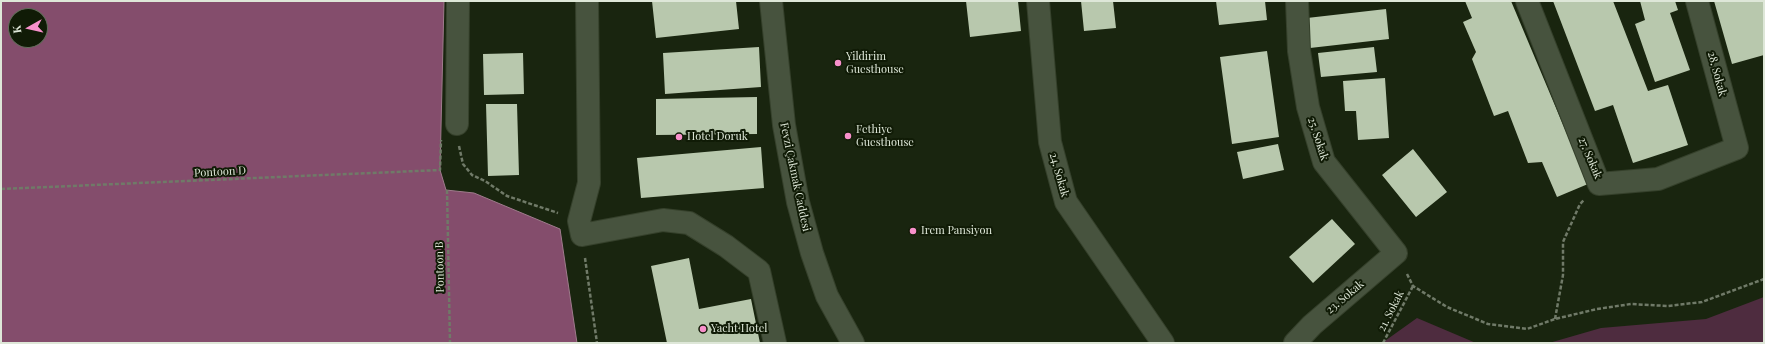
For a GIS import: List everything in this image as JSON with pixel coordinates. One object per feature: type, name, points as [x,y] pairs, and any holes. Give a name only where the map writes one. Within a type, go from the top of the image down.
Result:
[{"type":"street","points":[[457,124],[458,1]]},
{"type":"street","points":[[587,1],[589,183],[581,228],[663,220],[689,223],[726,246],[759,271],[775,343]]},
{"type":"street","name":"Fevzi Çakmak Caddesi","points":[[771,1],[784,125],[798,202],[812,253],[827,296],[853,343]]},
{"type":"street","name":"24. Sokak","points":[[1038,1],[1050,142],[1066,202],[1163,343]]},
{"type":"street","name":"25. Sokak","points":[[1297,1],[1299,51],[1308,107],[1324,162],[1396,253]]},
{"type":"street","name":"27. Sokak","points":[[1527,1],[1599,184],[1658,179],[1737,148]]},
{"type":"street","name":"28. Sokak","points":[[1697,1],[1737,148]]},
{"type":"street","name":"23. Sokak","points":[[1295,343],[1312,325],[1396,253]]},
{"type":"path","points":[[457,124],[463,164],[472,175],[485,181],[507,196],[581,228],[597,343]]},
{"type":"path","name":"Pontoon D","points":[[1,190],[440,170]]},
{"type":"path","points":[[1555,319],[1562,280],[1564,242],[1580,204],[1599,184]]},
{"type":"path","name":"Pontoon B","points":[[446,190],[450,343]]},
{"type":"path","points":[[1396,253],[1413,286],[1447,307],[1488,324],[1527,329],[1555,319],[1598,309],[1631,304],[1668,306],[1702,302],[1764,279]]},
{"type":"path","name":"21. Sokak","points":[[1383,343],[1413,286]]},
{"type":"shaded area","points":[[1,1],[444,1],[440,170],[446,190],[474,193],[560,229],[577,343],[1,343]]},
{"type":"shaded area","points":[[1764,297],[1764,343],[1549,343],[1601,328],[1706,319]]},
{"type":"shaded area","points":[[1417,318],[1476,343],[1382,343]]},
{"type":"building","points":[[652,1],[736,1],[739,29],[656,38]]},
{"type":"building","points":[[966,1],[1018,1],[1021,31],[970,37]]},
{"type":"building","points":[[1081,1],[1113,1],[1116,28],[1084,31]]},
{"type":"building","points":[[1216,1],[1265,1],[1267,20],[1219,25]]},
{"type":"building","points":[[1465,1],[1511,1],[1588,184],[1557,197],[1542,162],[1528,163],[1508,111],[1494,116],[1472,59],[1476,52],[1463,22],[1472,18]]},
{"type":"building","points":[[1553,1],[1613,1],[1648,91],[1668,85],[1688,145],[1633,163],[1613,105],[1595,111]]},
{"type":"building","points":[[1640,1],[1675,1],[1678,10],[1670,13],[1690,70],[1655,82],[1635,24],[1645,20]]},
{"type":"building","points":[[1714,1],[1764,1],[1764,55],[1732,64]]},
{"type":"building","points":[[1386,9],[1389,39],[1310,48],[1307,18]]},
{"type":"building","points":[[759,47],[761,87],[665,94],[663,53]]},
{"type":"building","points":[[1374,47],[1377,72],[1321,77],[1318,53]]},
{"type":"building","points":[[1267,51],[1279,137],[1232,144],[1220,57]]},
{"type":"building","points":[[523,53],[524,94],[484,95],[483,54]]},
{"type":"building","points":[[1385,78],[1389,138],[1358,140],[1356,111],[1345,111],[1343,81]]},
{"type":"building","points":[[757,97],[757,134],[656,135],[656,99]]},
{"type":"building","points":[[486,104],[517,104],[519,175],[488,176]]},
{"type":"building","points":[[1278,144],[1284,170],[1243,179],[1237,152]]},
{"type":"building","points":[[761,147],[764,188],[641,198],[637,158]]},
{"type":"building","points":[[1413,149],[1447,192],[1416,217],[1382,175]]},
{"type":"building","points":[[1332,219],[1355,244],[1313,283],[1289,257]]},
{"type":"building","points":[[689,258],[699,309],[751,299],[760,343],[667,343],[651,266]]},
{"type":"place","name":"Yildirim Guesthouse","points":[[838,63]]},
{"type":"place","name":"Fethiye Guesthouse","points":[[848,136]]},
{"type":"place","name":"Hotel Doruk","points":[[679,137]]},
{"type":"place","name":"Irem Pansiyon","points":[[913,231]]},
{"type":"place","name":"Yacht Hotel","points":[[703,329]]}]
